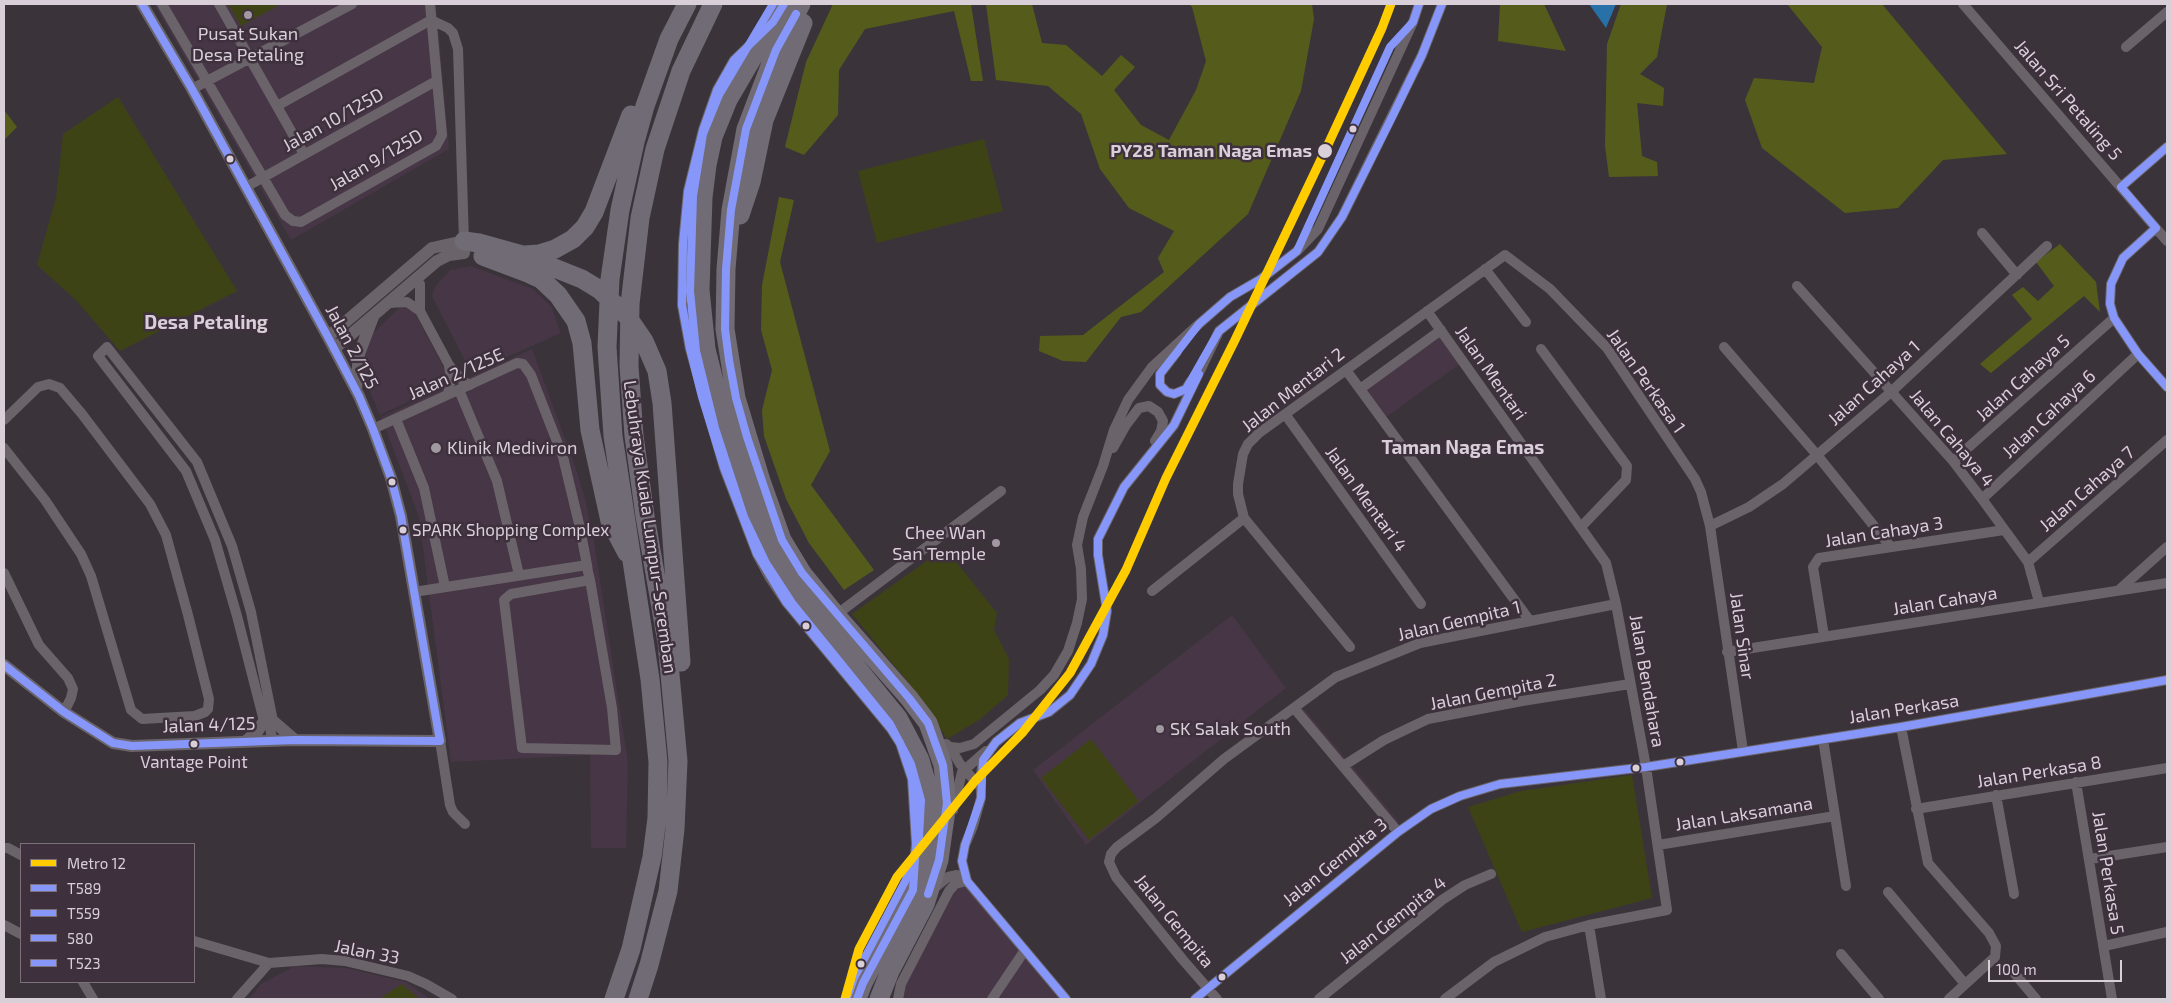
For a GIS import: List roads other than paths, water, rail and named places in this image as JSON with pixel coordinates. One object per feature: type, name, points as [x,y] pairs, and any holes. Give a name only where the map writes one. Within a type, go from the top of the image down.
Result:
[{"type":"highway","name":"Lebuhraya Kuala Lumpur–Seremban","points":[[614,999],[631,949],[652,858],[657,818],[658,762],[633,562],[613,436],[608,376],[608,315],[615,244],[626,176],[656,74],[669,38],[687,4]]},
{"type":"highway","name":"Lebuhraya Kuala Lumpur–Seremban","points":[[638,999],[649,965],[670,876],[678,761],[667,642],[645,516],[634,436],[629,366],[630,304],[640,218],[655,150],[681,71],[712,4]]},
{"type":"highway","points":[[784,4],[739,79],[716,129],[707,165],[703,198],[700,290],[706,349],[725,425],[753,513],[775,559],[800,598],[898,718],[920,760],[931,799],[930,828],[920,874],[919,897],[879,999]]},
{"type":"highway","points":[[716,129],[718,145],[728,155],[735,154],[740,147],[776,50],[801,4]]},
{"type":"highway","points":[[728,248],[751,182],[764,120],[797,36],[812,4]]},
{"type":"highway","points":[[522,255],[539,254],[556,249],[573,239],[585,227],[594,212],[639,94],[656,74]]},
{"type":"highway","points":[[731,210],[746,129]]},
{"type":"highway","points":[[703,198],[712,180],[717,177],[724,178],[731,186],[731,210],[724,297],[725,329],[736,398],[761,481],[782,540],[802,573],[909,698],[928,723],[943,765],[947,803],[939,860],[919,897],[875,960],[857,999]]},
{"type":"highway","points":[[464,247],[479,243],[522,255],[582,279],[600,290],[627,316],[644,341],[657,371],[662,403],[682,668],[679,685],[672,697]]},
{"type":"highway","points":[[464,247],[541,280],[551,287],[576,321],[582,342],[590,430],[610,521],[621,545],[633,562]]},
{"type":"highway","points":[[866,999],[875,960]]},
{"type":"street","name":"Jalan 2/125","points":[[142,4],[192,89],[328,337],[356,390],[373,429],[399,506],[440,741]]},
{"type":"street","points":[[162,4],[262,178]]},
{"type":"street","points":[[220,4],[304,154]]},
{"type":"street","points":[[192,89],[338,7],[352,4]]},
{"type":"street","name":"Jalan 9/125D","points":[[262,178],[285,215],[293,221],[301,222],[436,146],[442,135],[430,4]]},
{"type":"street","points":[[928,723],[941,740],[955,747],[974,744],[1040,690],[1054,675],[1068,651],[1082,599],[1082,569],[1077,545],[1083,517],[1103,466],[1114,430],[1128,400],[1152,367],[1230,297],[1261,279],[1298,251],[1318,229],[1419,4]]},
{"type":"street","points":[[1200,324],[1160,374],[1160,385],[1168,392],[1174,394],[1186,389],[1219,331],[1318,252],[1342,217],[1422,55],[1442,4]]},
{"type":"street","name":"Jalan Sri Petaling 5","points":[[1963,4],[2167,240]]},
{"type":"street","points":[[2126,47],[2167,12]]},
{"type":"street","points":[[277,106],[430,20],[448,28],[453,33],[458,49],[464,247]]},
{"type":"street","points":[[773,22],[734,60],[717,90],[703,130],[688,191],[683,244],[682,305],[690,349],[702,396],[724,468],[758,554],[786,602],[891,729],[900,743],[912,779],[919,897],[945,879],[953,876],[962,876],[1066,999]]},
{"type":"street","name":"Jalan 10/125D","points":[[246,187],[436,81]]},
{"type":"street","points":[[2121,187],[2167,147]]},
{"type":"street","points":[[2156,228],[2123,258],[2111,284],[2110,304],[2114,318],[2138,354],[2167,387]]},
{"type":"street","points":[[1982,233],[2017,275]]},
{"type":"street","name":"Jalan Cahaya 1","points":[[1710,526],[1749,506],[1783,484],[1891,392],[2046,246]]},
{"type":"street","points":[[334,349],[437,261],[464,247]]},
{"type":"street","points":[[328,337],[432,248],[464,247]]},
{"type":"street","name":"Jalan Mentari 2","points":[[1350,647],[1244,518],[1238,494],[1243,454],[1248,444],[1259,433],[1505,255]]},
{"type":"street","name":"Jalan Perkasa 1","points":[[1505,255],[1550,289],[1607,348],[1695,479],[1701,492],[1710,526]]},
{"type":"street","points":[[1485,269],[1526,322]]},
{"type":"street","points":[[420,284],[420,311],[449,366],[463,382],[470,385]]},
{"type":"street","name":"Jalan Cahaya 4","points":[[1798,286],[1953,461],[1982,499],[2028,562],[2038,602]]},
{"type":"street","points":[[387,303],[406,302],[420,311]]},
{"type":"street","name":"Jalan Mentari","points":[[1427,311],[1580,526]]},
{"type":"street","points":[[356,390],[359,354],[374,315]]},
{"type":"street","name":"Jalan Cahaya 5","points":[[1953,461],[2114,318]]},
{"type":"street","points":[[1360,389],[1441,330]]},
{"type":"street","points":[[1140,465],[1174,425],[1219,331]]},
{"type":"street","points":[[272,740],[269,723],[251,612],[228,535],[197,462],[107,347],[98,356],[186,471],[215,540],[269,723],[295,740]]},
{"type":"street","points":[[1724,347],[1817,455],[1890,546]]},
{"type":"street","points":[[1541,349],[1627,466],[1626,480],[1580,526]]},
{"type":"street","name":"Jalan Cahaya 6","points":[[1982,499],[2138,354]]},
{"type":"street","name":"Jalan 2/125E","points":[[373,429],[517,364],[523,364],[528,368],[563,457],[590,580],[612,708],[616,750],[522,748],[504,600],[511,594],[590,580]]},
{"type":"street","points":[[448,394],[451,378],[449,366]]},
{"type":"street","points":[[1346,370],[1530,621]]},
{"type":"street","points":[[4,420],[38,387],[49,384],[60,388],[82,414],[144,497],[166,535],[188,616],[209,699],[208,709],[201,715],[142,719],[131,710],[91,576],[81,554],[45,500],[4,448]]},
{"type":"street","points":[[459,390],[497,481],[519,576]]},
{"type":"street","points":[[937,886],[950,843],[951,818],[958,783],[964,770],[1020,722],[1049,712],[1070,695],[1091,664],[1103,636],[1107,611],[1098,555],[1098,539],[1124,487],[1161,432],[1163,421],[1158,412],[1149,406],[1139,408],[1126,425],[1103,466]]},
{"type":"street","name":"Jalan Mentari 4","points":[[1285,414],[1421,604]]},
{"type":"street","points":[[396,419],[424,488],[445,587]]},
{"type":"street","name":"Jalan Cahaya 7","points":[[2028,562],[2167,440]]},
{"type":"street","points":[[836,615],[1001,491]]},
{"type":"street","points":[[1152,591],[1244,518]]},
{"type":"street","name":"Jalan Bendahara","points":[[1580,526],[1606,563],[1616,604],[1646,767],[1667,910],[1589,925]]},
{"type":"street","name":"Jalan Sinar","points":[[1710,526],[1742,751]]},
{"type":"street","name":"Jalan Cahaya 3","points":[[1824,636],[1813,567],[1815,561],[1823,557],[1890,546],[2004,530]]},
{"type":"street","points":[[2120,589],[2167,547]]},
{"type":"street","points":[[414,592],[587,565]]},
{"type":"street","points":[[4,573],[39,645],[68,678],[73,688],[71,698],[64,712]]},
{"type":"street","name":"Jalan Cahaya","points":[[1727,652],[2120,589],[2167,584]]},
{"type":"street","name":"Jalan Gempita 1","points":[[1110,862],[1111,854],[1117,847],[1156,818],[1224,759],[1336,677],[1420,643],[1616,604]]},
{"type":"street","name":"Jalan 4/125","points":[[4,665],[64,712],[113,743],[132,746],[272,740],[440,741]]},
{"type":"street","name":"Jalan Perkasa","points":[[1646,767],[1901,727],[2167,680]]},
{"type":"street","name":"Jalan Gempita 2","points":[[1343,766],[1384,740],[1428,719],[1522,701],[1630,684]]},
{"type":"street","points":[[1294,708],[1398,832]]},
{"type":"street","points":[[246,741],[269,723]]},
{"type":"street","points":[[1901,727],[1928,865],[1989,934],[1996,946],[1995,957],[1949,999]]},
{"type":"street","points":[[1823,739],[1846,886]]},
{"type":"street","points":[[440,741],[450,805],[453,812],[465,824]]},
{"type":"street","points":[[967,882],[962,861],[965,845],[981,798],[983,760],[996,742]]},
{"type":"street","points":[[955,747],[964,770],[981,788]]},
{"type":"street","name":"Jalan Gempita 3","points":[[1195,999],[1207,987],[1398,832],[1431,809],[1460,796],[1500,784],[1646,767]]},
{"type":"street","name":"Jalan Perkasa 8","points":[[1916,809],[2167,768]]},
{"type":"street","name":"Jalan Perkasa 5","points":[[2076,782],[2112,999]]},
{"type":"street","points":[[1996,795],[2014,894]]},
{"type":"street","name":"Jalan Laksamana","points":[[1658,845],[1835,816]]},
{"type":"street","points":[[2090,859],[2167,847]]},
{"type":"street","points":[[4,848],[20,854]]},
{"type":"street","name":"Jalan Gempita","points":[[1110,862],[1116,877],[1182,960],[1217,999]]},
{"type":"street","name":"Jalan Gempita 4","points":[[1319,999],[1447,896],[1465,885],[1491,874]]},
{"type":"street","points":[[898,999],[902,984],[949,891],[956,884],[967,882]]},
{"type":"street","points":[[1888,892],[1965,984]]},
{"type":"street","points":[[4,925],[20,933]]},
{"type":"street","points":[[1445,999],[1507,954],[1545,937],[1589,925],[1601,999]]},
{"type":"street","points":[[2104,946],[2167,932]]},
{"type":"street","name":"Jalan 33","points":[[195,940],[269,964],[322,959],[345,961],[408,976],[452,999]]},
{"type":"street","points":[[992,999],[1025,950]]},
{"type":"street","points":[[1841,954],[1879,999]]},
{"type":"street","points":[[237,999],[269,964]]},
{"type":"street","points":[[2015,974],[2036,999]]},
{"type":"street","points":[[84,983],[93,999]]},
{"type":"water","points":[[1589,4],[1616,4],[1606,28]]},
{"type":"metro line","name":"12","points":[[845,999],[859,949],[897,877],[975,781],[1023,732],[1070,673],[1126,570],[1166,478],[1235,340],[1325,151],[1382,28],[1391,4]]},
{"type":"place","name":"Pusat Sukan Desa Petaling","points":[[248,15]]},
{"type":"place","name":"PY28 Taman Naga Emas","points":[[1325,151]]},
{"type":"place","name":"Klinik Mediviron","points":[[436,448]]},
{"type":"place","name":"SPARK Shopping Complex","points":[[403,530]]},
{"type":"place","name":"Chee Wan San Temple","points":[[996,543]]},
{"type":"place","name":"SK Salak South","points":[[1160,729]]},
{"type":"place","name":"Vantage Point","points":[[194,744]]},
{"type":"district","name":"Desa Petaling","points":[[206,323]]},
{"type":"district","name":"Taman Naga Emas","points":[[1463,448]]}]
